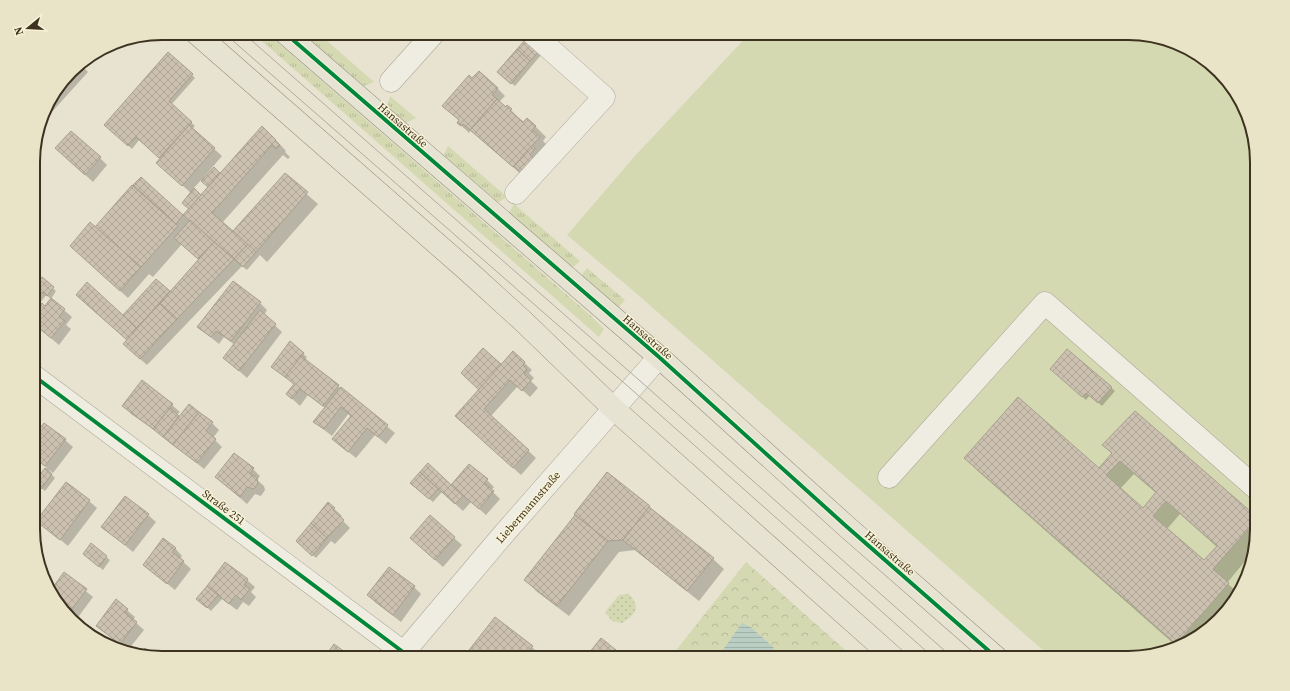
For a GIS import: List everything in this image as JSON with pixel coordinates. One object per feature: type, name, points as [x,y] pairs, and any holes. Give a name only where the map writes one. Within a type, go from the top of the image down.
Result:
[{"type":"main road","points":[[204,40],[529,326],[614,409],[886,651]]},
{"type":"main road","name":"Hansastraße","points":[[293,40],[659,357],[846,526],[989,651]]},
{"type":"street","points":[[391,81],[428,40]]},
{"type":"street","points":[[516,192],[604,97],[540,40]]},
{"type":"street","points":[[889,477],[1045,303],[1250,483]]},
{"type":"street","name":"Liebermannstraße","points":[[404,651],[502,536],[659,357]]},
{"type":"street","name":"Straße 251","points":[[40,381],[396,651]]},
{"type":"green space","points":[[261,40],[275,40],[590,315],[604,329],[599,337]]},
{"type":"green space","points":[[310,40],[326,40],[374,82],[364,86]]},
{"type":"green space","points":[[743,40],[1144,41],[1167,46],[1196,61],[1208,70],[1225,88],[1241,115],[1249,146],[1250,162],[1249,545],[1244,568],[1229,597],[1220,609],[1196,630],[1167,645],[1152,649],[1136,651],[1044,651],[637,294],[567,235],[634,157]]},
{"type":"green space","points":[[390,96],[416,118],[406,123],[387,107]]},
{"type":"green space","points":[[448,146],[507,197],[497,203],[443,156]]},
{"type":"green space","points":[[514,204],[580,261],[572,268],[509,213]]},
{"type":"green space","points":[[587,268],[625,300],[618,308],[581,276]]},
{"type":"green space","points":[[746,562],[846,651],[676,651]]},
{"type":"green space","points":[[629,594],[636,607],[634,614],[622,623],[612,621],[605,612],[619,595]]},
{"type":"shaded area","points":[[742,623],[752,628],[774,648],[774,651],[722,651]]},
{"type":"building","points":[[525,40],[539,51],[530,61],[517,49]]},
{"type":"building","points":[[517,49],[530,61],[511,84],[497,72]]},
{"type":"building","points":[[168,52],[193,74],[169,101],[192,122],[159,158],[136,137],[128,146],[104,125]]},
{"type":"building","points":[[479,71],[498,88],[492,95],[497,99],[470,130],[463,124],[461,126],[457,123],[459,120],[442,106],[469,75],[472,78]]},
{"type":"building","points":[[497,99],[506,107],[507,105],[512,109],[510,111],[523,122],[527,118],[536,126],[532,130],[540,137],[513,167],[470,130]]},
{"type":"building","points":[[189,125],[215,148],[182,186],[156,163]]},
{"type":"building","points":[[262,126],[280,145],[276,149],[272,145],[212,213],[248,244],[234,259],[183,215]]},
{"type":"building","points":[[71,131],[101,157],[85,175],[55,148]]},
{"type":"building","points":[[532,145],[535,148],[530,155],[534,159],[521,173],[514,166]]},
{"type":"building","points":[[214,167],[220,173],[208,187],[201,181]]},
{"type":"building","points":[[285,173],[308,192],[256,252],[233,231]]},
{"type":"building","points":[[141,177],[183,215],[176,224],[133,185]]},
{"type":"building","points":[[132,185],[178,226],[141,267],[95,227]]},
{"type":"building","points":[[194,188],[201,195],[189,209],[182,203]]},
{"type":"building","points":[[190,220],[214,242],[198,259],[174,238]]},
{"type":"building","points":[[90,222],[141,267],[120,291],[70,246]]},
{"type":"building","points":[[214,242],[234,259],[177,319],[160,303]]},
{"type":"building","points":[[248,244],[256,252],[243,267],[234,259]]},
{"type":"building","points":[[42,277],[54,287],[47,296],[42,292],[40,295],[40,280]]},
{"type":"building","points":[[156,279],[170,291],[137,328],[123,315]]},
{"type":"building","points":[[233,281],[261,302],[231,341],[216,331],[211,337],[197,327]]},
{"type":"building","points":[[87,282],[137,328],[127,340],[76,295]]},
{"type":"building","points":[[51,298],[65,309],[59,317],[65,321],[51,338],[40,329],[40,306],[42,303],[45,306]]},
{"type":"building","points":[[160,303],[177,319],[140,359],[123,344]]},
{"type":"building","points":[[260,310],[276,324],[239,371],[223,358]]},
{"type":"building","points":[[290,341],[304,353],[285,377],[271,367]]},
{"type":"building","points":[[483,348],[502,365],[479,390],[461,373]]},
{"type":"building","points":[[1067,349],[1112,387],[1098,403],[1086,393],[1082,397],[1050,369]]},
{"type":"building","points":[[513,351],[525,362],[523,365],[527,370],[524,374],[531,380],[522,391],[510,380],[484,409],[529,450],[513,468],[455,416]]},
{"type":"building","points":[[301,356],[339,385],[323,406],[300,389],[292,399],[286,394],[294,384],[285,377]]},
{"type":"building","points":[[142,380],[173,404],[153,429],[122,406]]},
{"type":"building","points":[[341,387],[388,425],[378,437],[367,428],[348,452],[332,439],[351,416],[341,407],[324,429],[313,422]]},
{"type":"building","points":[[1018,397],[1099,468],[1112,453],[1102,445],[1135,411],[1250,511],[1250,527],[1213,569],[1229,583],[1181,639],[1174,642],[964,458]],"holes":[[[1120,461],[1156,492],[1143,508],[1106,475]],[[1166,501],[1217,546],[1204,560],[1153,516]]]},
{"type":"building","points":[[189,404],[199,412],[173,445],[163,437]]},
{"type":"building","points":[[170,408],[179,416],[163,437],[153,429]]},
{"type":"building","points":[[199,412],[213,422],[206,431],[216,439],[197,463],[173,445]]},
{"type":"building","points":[[44,423],[66,439],[45,466],[40,462],[40,428]]},
{"type":"building","points":[[234,453],[254,468],[250,473],[257,478],[258,483],[254,489],[247,487],[240,497],[215,477]]},
{"type":"building","points":[[428,463],[463,496],[455,504],[420,472]]},
{"type":"building","points":[[469,464],[488,479],[484,483],[494,491],[479,509],[451,485]]},
{"type":"building","points":[[45,468],[52,474],[41,489],[40,488],[40,474]]},
{"type":"building","points":[[420,472],[438,489],[429,499],[410,483]]},
{"type":"building","points":[[607,472],[650,506],[623,540],[608,541],[574,514]]},
{"type":"building","points":[[66,482],[90,500],[60,540],[40,524],[40,516]]},
{"type":"building","points":[[125,496],[149,514],[125,545],[101,527]]},
{"type":"building","points":[[328,502],[335,508],[333,510],[344,520],[327,538],[311,523]]},
{"type":"building","points":[[649,507],[714,558],[687,591],[623,540]]},
{"type":"building","points":[[430,515],[455,537],[435,560],[410,538]]},
{"type":"building","points":[[575,515],[608,541],[557,606],[524,580]]},
{"type":"building","points":[[311,523],[327,538],[312,556],[296,541]]},
{"type":"building","points":[[163,538],[176,548],[172,552],[184,561],[167,584],[143,565]]},
{"type":"building","points":[[91,543],[107,556],[99,567],[83,554]]},
{"type":"building","points":[[225,562],[248,579],[244,585],[250,589],[241,600],[236,595],[229,604],[207,586]]},
{"type":"building","points":[[389,567],[415,586],[393,615],[367,595]]},
{"type":"building","points":[[64,572],[87,589],[71,610],[54,586]]},
{"type":"building","points":[[207,586],[218,595],[207,608],[196,599]]},
{"type":"building","points":[[116,599],[128,609],[125,613],[137,622],[120,644],[96,626]]},
{"type":"building","points":[[495,617],[533,646],[529,651],[468,651]]},
{"type":"building","points":[[601,638],[617,651],[591,651]]},
{"type":"building","points":[[334,644],[344,651],[329,651]]},
{"type":"tram line","points":[[232,40],[631,389],[926,651]]},
{"type":"tram line","points":[[251,40],[945,651]]},
{"type":"cycle path","points":[[293,40],[659,357],[846,526],[989,651]]},
{"type":"cycle path","points":[[40,380],[402,651]]}]
